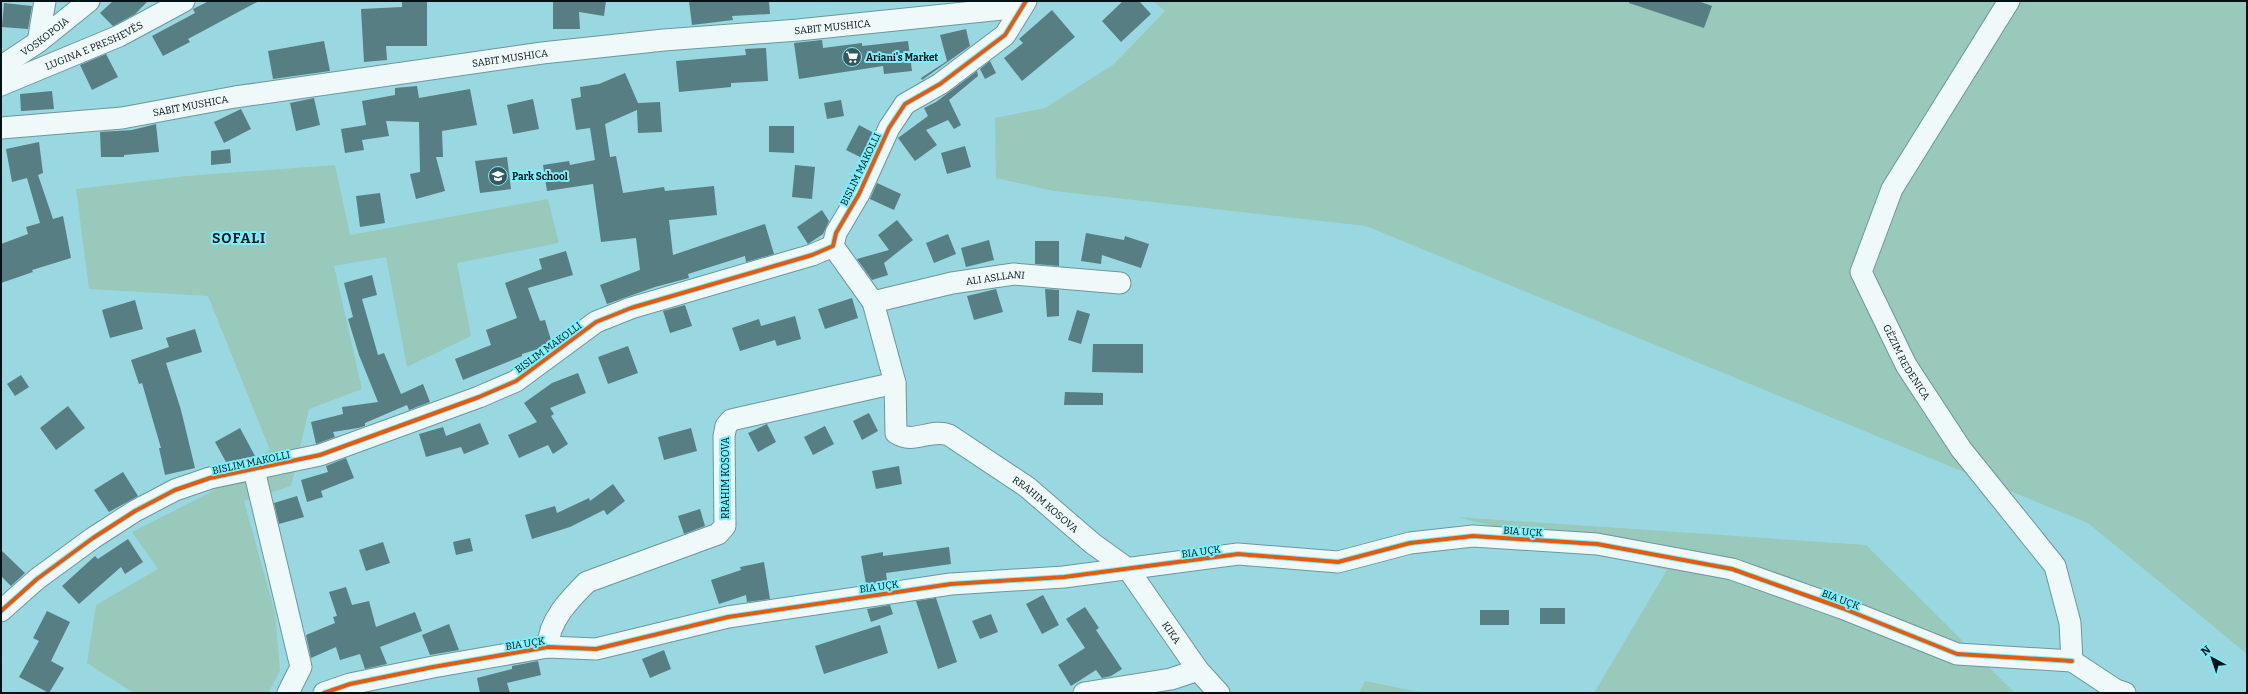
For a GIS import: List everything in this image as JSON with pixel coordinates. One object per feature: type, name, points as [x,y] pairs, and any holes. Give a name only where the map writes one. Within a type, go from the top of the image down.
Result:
[{"type":"street","points":[[38,42],[45,1]]},
{"type":"street","name":"VOSKOPOJA","points":[[1,72],[8,62],[38,42],[89,1]]},
{"type":"street","name":"LUGINA E PRESHEVËS","points":[[1,85],[119,36],[184,1]]},
{"type":"street","name":"GËZIM REDENICA","points":[[2009,1],[1892,189],[1861,272],[1906,365],[1961,449],[2055,566],[2070,623],[2072,661]]},
{"type":"street","name":"SABIT MUSHICA","points":[[1,128],[122,118],[235,97],[549,53],[1024,4]]},
{"type":"street","name":"BISLIM MAKOLLI","points":[[1,611],[53,567],[135,511],[175,490],[210,478],[320,455],[479,397],[516,381],[596,322],[631,308],[812,255],[833,246],[836,233],[859,194],[889,128],[906,104],[940,84],[1005,35],[1024,4]]},
{"type":"street","name":"RRAHIM KOSOVA","points":[[833,246],[873,302],[895,384],[896,433],[903,437],[912,439],[939,431],[949,434],[1027,487],[1092,543],[1128,569]]},
{"type":"street","name":"ALI ASLLANI","points":[[873,302],[952,283],[1014,274],[1120,283]]},
{"type":"street","name":"RRAHIM KOSOVA","points":[[548,647],[548,636],[560,613],[574,595],[587,582],[718,534],[725,526],[724,436],[726,426],[731,420],[895,384]]},
{"type":"street","points":[[254,470],[301,667],[288,693]]},
{"type":"street","name":"BIA UÇK","points":[[324,693],[350,684],[548,647],[596,649],[728,617],[951,584],[1064,577],[1238,554],[1338,562],[1410,543],[1473,536],[1597,544],[1732,569],[1842,608],[1957,654],[2072,661]]},
{"type":"street","name":"KIKA","points":[[1128,569],[1198,670],[1220,693]]},
{"type":"street","points":[[2072,661],[2116,690],[2125,693]]},
{"type":"street","points":[[1084,693],[1171,679],[1198,670]]},
{"type":"green space","points":[[1153,1],[2247,1],[2247,654],[2088,523],[1366,226],[1054,191],[996,178],[995,118],[1045,108],[1114,64],[1165,11]]},
{"type":"green space","points":[[335,165],[350,235],[548,199],[559,243],[457,263],[471,336],[407,367],[386,257],[334,266],[362,389],[309,409],[291,486],[244,501],[275,613],[280,671],[268,693],[134,693],[87,663],[96,605],[158,569],[132,532],[209,493],[270,450],[208,296],[89,289],[76,189],[187,176]]},
{"type":"green space","points":[[1457,517],[1866,545],[2015,693],[1594,693],[1667,570]]},
{"type":"green space","points":[[1365,681],[1424,693],[1359,693]]},
{"type":"building","points":[[113,1],[148,1],[135,14],[113,26],[100,13]]},
{"type":"building","points":[[209,1],[259,1],[188,39],[190,42],[163,56],[152,36],[195,13],[193,9]]},
{"type":"building","points":[[553,1],[606,1],[604,16],[579,12],[580,29],[553,29]]},
{"type":"building","points":[[689,1],[769,1],[770,14],[732,16],[733,20],[692,25]]},
{"type":"building","points":[[1123,1],[1139,1],[1151,14],[1121,42],[1102,21]]},
{"type":"building","points":[[1629,1],[1698,1],[1712,6],[1704,28],[1629,3]]},
{"type":"building","points":[[402,2],[427,2],[427,46],[386,46],[387,60],[364,62],[361,9],[402,7]]},
{"type":"building","points":[[4,3],[32,6],[28,29],[2,27]]},
{"type":"building","points":[[1052,10],[1075,37],[1022,81],[1004,58],[1023,43],[1019,39]]},
{"type":"building","points":[[966,29],[970,46],[922,80],[921,78],[947,61],[940,35]]},
{"type":"building","points":[[822,40],[823,48],[862,43],[862,46],[908,41],[912,71],[884,74],[883,66],[799,79],[794,43]]},
{"type":"building","points":[[324,41],[330,71],[273,79],[268,51]]},
{"type":"building","points":[[766,48],[768,81],[731,83],[731,87],[679,92],[676,61],[746,55],[745,49]]},
{"type":"building","points":[[106,54],[118,77],[92,90],[80,65]]},
{"type":"building","points":[[990,61],[996,73],[985,79],[980,69]]},
{"type":"building","points":[[977,71],[978,76],[949,100],[961,125],[954,129],[948,120],[926,130],[937,145],[915,161],[898,138],[928,116],[924,108],[936,102]]},
{"type":"building","points":[[625,73],[638,103],[660,102],[662,132],[638,133],[637,110],[605,124],[610,157],[616,156],[623,193],[664,187],[665,191],[714,186],[717,215],[669,220],[673,255],[765,224],[774,254],[746,262],[745,256],[688,274],[689,278],[655,287],[607,304],[600,285],[640,270],[636,238],[601,242],[593,184],[547,191],[543,165],[569,161],[570,165],[595,160],[590,128],[576,130],[571,99],[581,97],[580,87],[599,84]]},
{"type":"building","points":[[417,86],[419,98],[470,89],[477,125],[442,131],[443,157],[436,157],[445,191],[416,199],[410,174],[420,172],[419,122],[386,121],[389,136],[362,140],[364,150],[345,153],[341,129],[366,125],[362,101],[395,95],[395,88]]},
{"type":"building","points":[[52,91],[54,109],[21,111],[20,94]]},
{"type":"building","points":[[314,98],[320,125],[296,131],[290,103]]},
{"type":"building","points":[[533,99],[539,129],[513,134],[507,105]]},
{"type":"building","points":[[841,100],[844,116],[827,119],[824,103]]},
{"type":"building","points":[[241,109],[251,129],[224,143],[214,122]]},
{"type":"building","points":[[156,124],[159,152],[124,155],[124,157],[101,157],[100,132],[132,130]]},
{"type":"building","points":[[859,125],[874,133],[862,158],[846,150]]},
{"type":"building","points":[[769,126],[794,126],[794,153],[769,152]]},
{"type":"building","points":[[39,142],[43,173],[38,175],[53,219],[63,216],[71,258],[32,270],[33,272],[1,283],[1,244],[28,234],[26,227],[40,223],[27,178],[12,182],[6,149]]},
{"type":"building","points":[[965,146],[971,167],[947,174],[941,153]]},
{"type":"building","points":[[230,149],[231,163],[211,165],[211,151]]},
{"type":"building","points":[[507,157],[511,189],[480,193],[475,161]]},
{"type":"building","points":[[795,165],[815,167],[812,199],[792,197]]},
{"type":"building","points":[[854,172],[855,173],[848,189],[846,188]]},
{"type":"building","points":[[877,183],[901,194],[894,210],[870,199]]},
{"type":"building","points":[[380,193],[385,223],[360,227],[356,196]]},
{"type":"building","points":[[822,210],[829,221],[823,234],[808,244],[797,227]]},
{"type":"building","points":[[897,220],[913,240],[884,263],[888,275],[872,280],[857,259],[889,250],[878,235]]},
{"type":"building","points":[[1086,233],[1124,240],[1125,236],[1149,244],[1141,268],[1102,255],[1101,264],[1081,261]]},
{"type":"building","points":[[948,234],[956,254],[934,263],[926,243]]},
{"type":"building","points":[[989,240],[994,260],[966,267],[961,248]]},
{"type":"building","points":[[1035,241],[1059,241],[1059,266],[1035,264]]},
{"type":"building","points":[[566,251],[573,275],[528,288],[540,321],[545,320],[551,340],[541,348],[522,354],[522,356],[463,380],[455,359],[491,345],[486,330],[517,318],[505,283],[542,269],[539,259]]},
{"type":"building","points":[[372,275],[377,295],[362,299],[378,355],[384,353],[401,394],[423,384],[430,402],[409,410],[407,405],[365,423],[365,426],[333,432],[335,437],[316,444],[311,422],[343,414],[342,407],[378,402],[359,355],[348,319],[353,317],[344,283]]},
{"type":"building","points":[[996,289],[1003,312],[974,320],[967,296]]},
{"type":"building","points":[[1045,289],[1059,290],[1059,316],[1047,317]]},
{"type":"building","points":[[852,298],[858,318],[825,329],[818,309]]},
{"type":"building","points":[[135,300],[143,329],[110,338],[102,310]]},
{"type":"building","points":[[685,305],[692,326],[670,333],[663,311]]},
{"type":"building","points":[[1077,310],[1090,314],[1081,344],[1068,340]]},
{"type":"building","points":[[795,316],[801,339],[777,346],[775,340],[740,351],[732,328],[759,319],[761,326]]},
{"type":"building","points":[[195,329],[202,352],[166,363],[181,410],[195,468],[165,475],[159,448],[161,448],[142,383],[139,384],[131,360],[169,347],[166,338]]},
{"type":"building","points":[[1093,344],[1143,344],[1143,373],[1092,372]]},
{"type":"building","points":[[628,346],[638,373],[608,384],[598,357]]},
{"type":"building","points":[[578,373],[586,393],[550,408],[554,414],[551,416],[568,444],[553,454],[548,445],[519,458],[508,435],[537,422],[524,403],[552,383]]},
{"type":"building","points":[[21,375],[29,387],[15,396],[7,384]]},
{"type":"building","points":[[1065,392],[1103,393],[1103,405],[1064,405]]},
{"type":"building","points":[[68,406],[85,428],[56,450],[40,428]]},
{"type":"building","points":[[869,413],[878,431],[862,440],[853,421]]},
{"type":"building","points":[[480,423],[489,444],[464,454],[461,447],[426,457],[419,434],[443,427],[446,436]]},
{"type":"building","points":[[767,424],[776,442],[758,452],[748,433]]},
{"type":"building","points":[[825,426],[834,444],[813,455],[804,437]]},
{"type":"building","points":[[240,428],[255,456],[226,462],[215,442]]},
{"type":"building","points":[[691,428],[697,451],[664,460],[658,437]]},
{"type":"building","points":[[346,458],[354,478],[321,491],[323,497],[307,502],[301,480],[328,472],[326,466]]},
{"type":"building","points":[[899,466],[902,484],[876,489],[872,471]]},
{"type":"building","points":[[123,472],[138,496],[109,512],[94,490]]},
{"type":"building","points":[[613,484],[625,501],[607,515],[604,510],[570,527],[532,539],[525,515],[555,506],[557,513],[589,498],[590,501]]},
{"type":"building","points":[[297,496],[304,517],[279,524],[274,503]]},
{"type":"building","points":[[700,509],[705,526],[684,534],[678,516]]},
{"type":"building","points":[[470,538],[473,551],[456,555],[453,542]]},
{"type":"building","points":[[128,539],[143,562],[125,574],[121,567],[79,604],[62,586],[95,556],[98,559]]},
{"type":"building","points":[[383,542],[390,563],[366,571],[359,550]]},
{"type":"building","points":[[949,547],[951,564],[886,573],[887,581],[866,584],[861,556],[883,552],[883,556]]},
{"type":"building","points":[[1,550],[25,573],[11,586],[1,576]]},
{"type":"building","points":[[764,562],[770,599],[747,602],[746,595],[719,604],[711,580],[741,570],[740,567]]},
{"type":"building","points":[[346,587],[352,605],[369,601],[376,627],[415,612],[422,631],[380,647],[387,664],[365,669],[360,654],[340,660],[336,647],[311,658],[306,635],[335,623],[333,617],[337,616],[329,592]]},
{"type":"building","points":[[1043,595],[1059,625],[1042,634],[1026,604]]},
{"type":"building","points":[[936,598],[957,662],[938,669],[916,601]]},
{"type":"building","points":[[890,605],[893,614],[871,622],[867,609]]},
{"type":"building","points":[[1085,607],[1099,628],[1096,630],[1122,669],[1111,676],[1102,678],[1096,670],[1071,686],[1058,665],[1085,648],[1066,619]]},
{"type":"building","points":[[1540,608],[1565,608],[1565,624],[1540,624]]},
{"type":"building","points":[[1480,610],[1509,610],[1509,625],[1480,625]]},
{"type":"building","points":[[47,611],[70,622],[51,661],[64,668],[49,693],[19,677],[39,641],[33,638]]},
{"type":"building","points":[[991,614],[998,632],[980,639],[972,621]]},
{"type":"building","points":[[449,624],[459,650],[430,655],[422,635]]},
{"type":"building","points":[[880,625],[888,653],[824,674],[815,646]]},
{"type":"building","points":[[664,650],[671,669],[650,678],[642,659]]},
{"type":"building","points":[[538,661],[541,675],[507,683],[510,693],[480,693],[477,678],[512,669],[512,666]]},
{"type":"cycle path","points":[[1,611],[37,579],[93,538],[135,511],[175,490],[210,478],[320,455],[479,397],[516,381],[596,322],[631,308],[812,255],[833,246],[836,233],[859,194],[889,128],[905,104],[940,84],[1005,35],[1026,1]]},
{"type":"cycle path","points":[[324,693],[350,684],[433,667],[548,647],[596,649],[728,617],[951,584],[1064,577],[1238,554],[1338,562],[1410,543],[1473,536],[1597,544],[1732,569],[1842,608],[1957,654],[2072,661]]},
{"type":"place","name":"Ariani's Market","points":[[852,57]]},
{"type":"place","name":"Park School","points":[[498,176]]},
{"type":"district","name":"SOFALI","points":[[239,238]]}]
